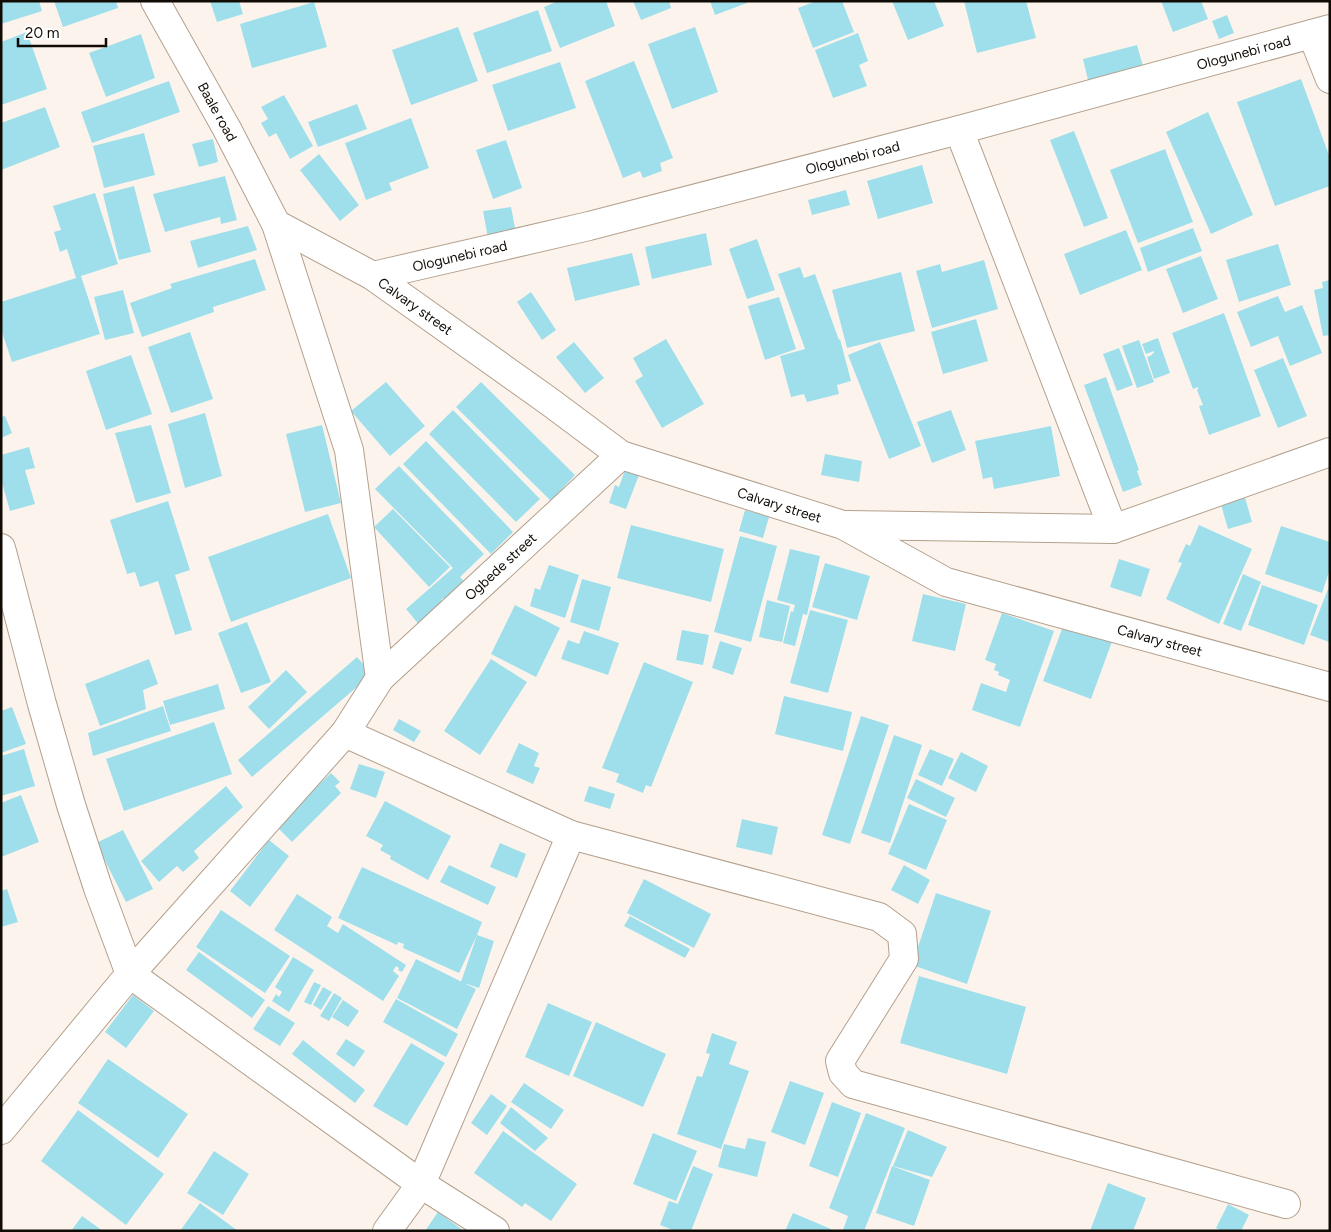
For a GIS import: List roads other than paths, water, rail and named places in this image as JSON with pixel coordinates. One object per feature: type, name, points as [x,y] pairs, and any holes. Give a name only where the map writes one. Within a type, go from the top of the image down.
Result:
[{"type":"street","name":"Baale road","points":[[155,1],[227,129],[276,224],[349,450],[380,678]]},
{"type":"street","points":[[1321,31],[1330,79]]},
{"type":"street","name":"Ologunebi road","points":[[373,276],[589,226],[959,130],[1321,31]]},
{"type":"street","points":[[959,130],[1113,529]]},
{"type":"street","name":"Calvary street","points":[[276,224],[373,276],[621,455],[843,525],[946,582],[1330,686]]},
{"type":"street","points":[[843,525],[1113,529],[1330,452]]},
{"type":"street","name":"Ogbede street","points":[[1,1130],[130,974],[345,733],[380,678],[621,455]]},
{"type":"street","points":[[1,548],[71,805],[98,888],[130,974],[421,1184],[494,1231]]},
{"type":"street","points":[[345,733],[571,835],[879,917],[902,934],[904,959],[840,1060],[843,1073],[853,1084],[1286,1204]]},
{"type":"street","points":[[387,1231],[421,1184],[571,835]]}]
